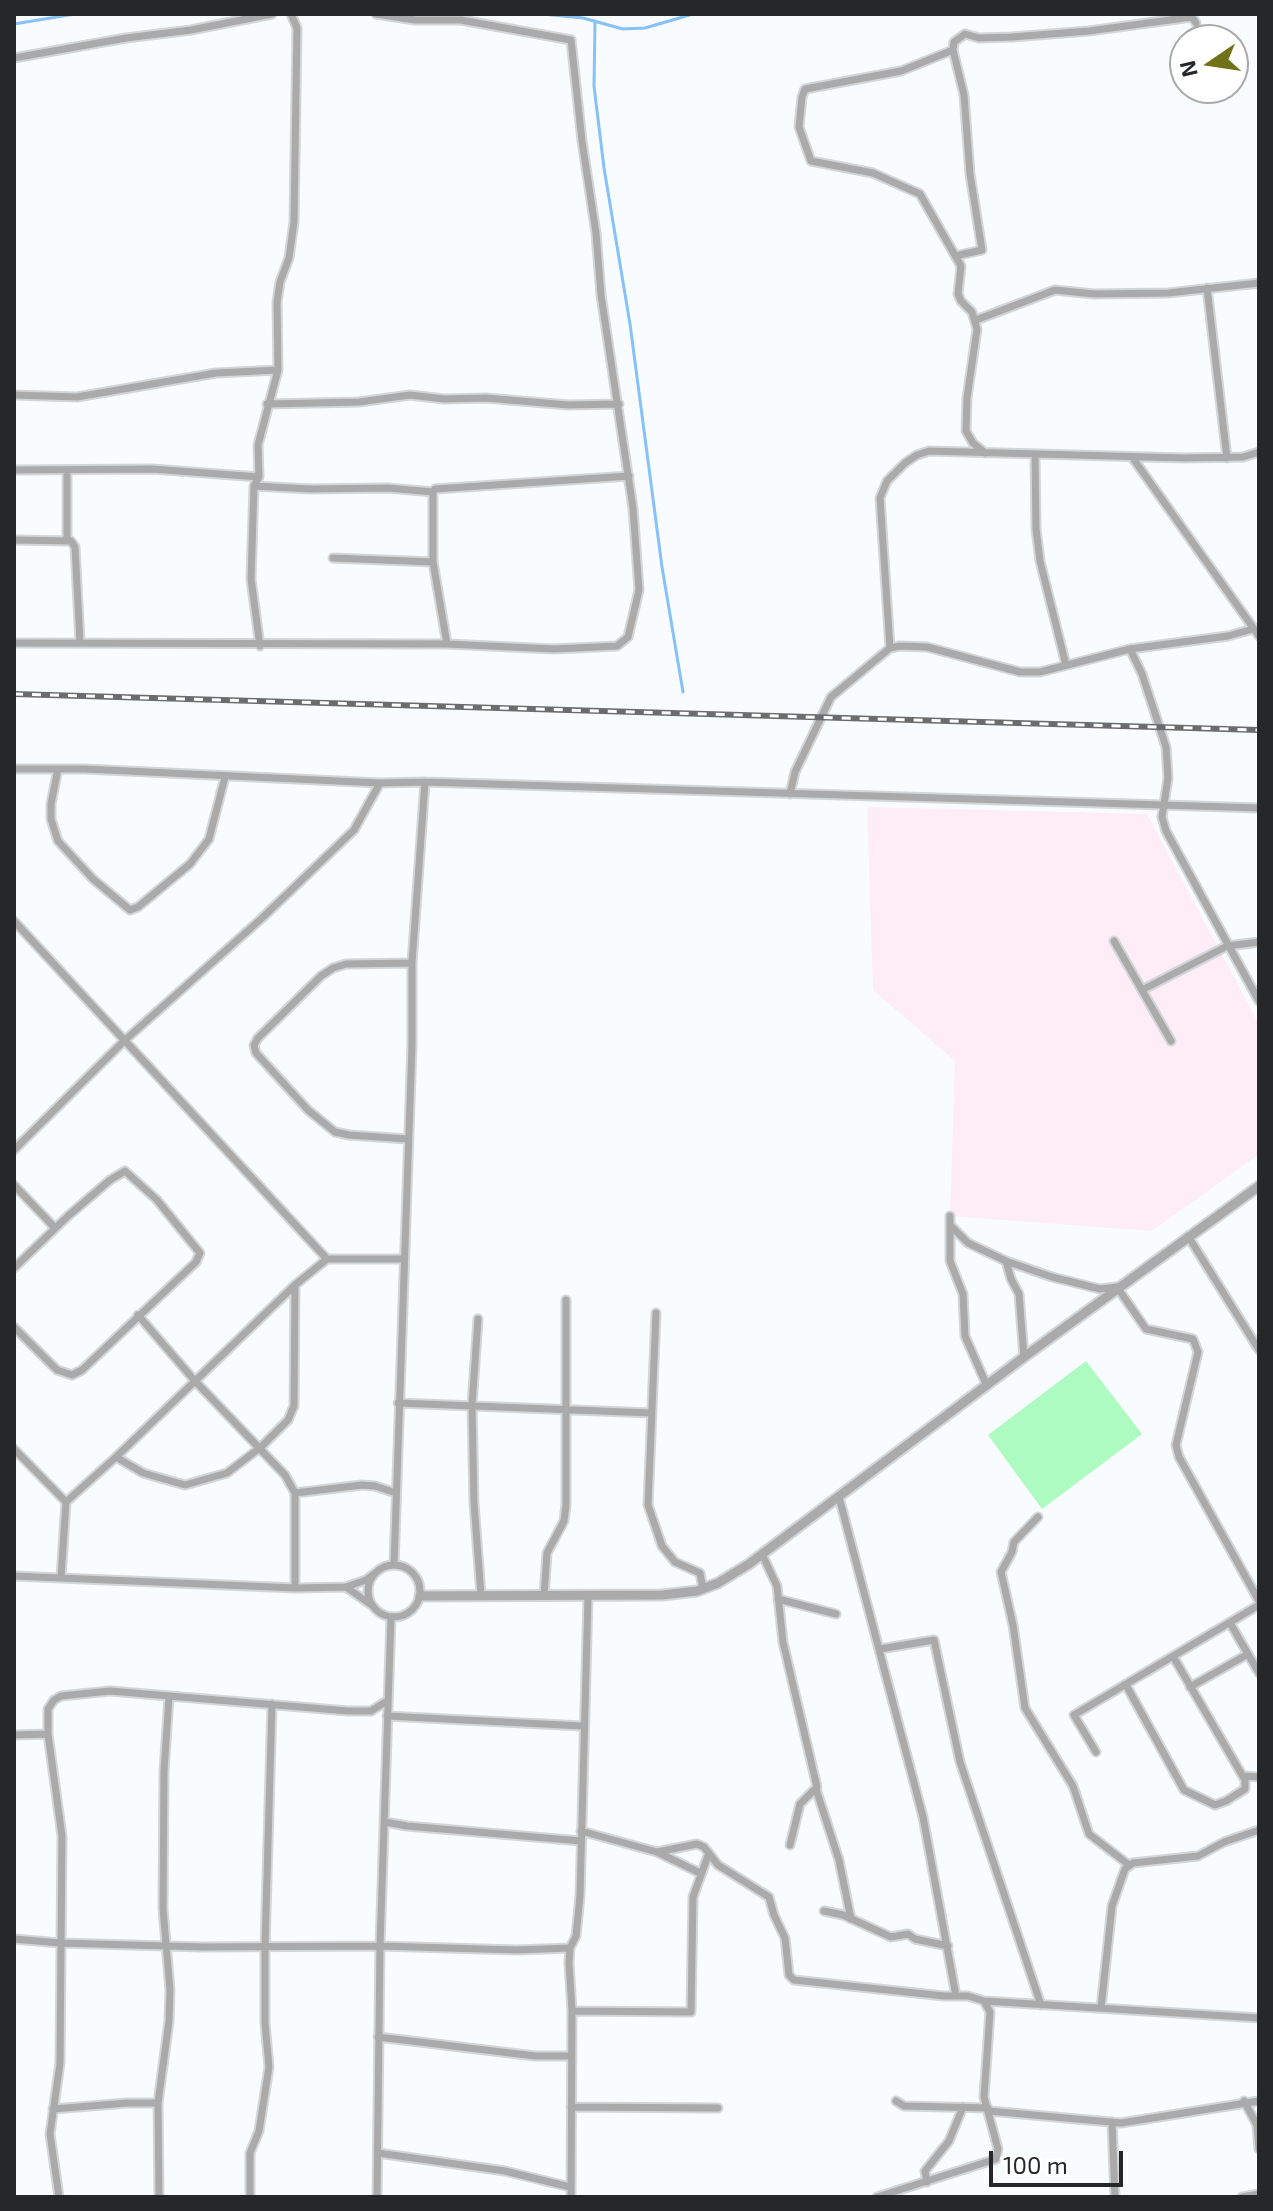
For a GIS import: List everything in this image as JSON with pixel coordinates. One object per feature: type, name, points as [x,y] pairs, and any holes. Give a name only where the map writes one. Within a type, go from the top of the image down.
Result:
[{"type":"street","points":[[14,58],[272,14]]},
{"type":"street","points":[[260,646],[251,579],[254,486],[259,477],[258,445],[278,370],[277,302],[289,258],[294,222],[297,28],[291,14]]},
{"type":"street","points":[[14,643],[260,646],[447,644],[554,649],[599,648],[623,644],[628,637],[639,590],[629,476],[601,295],[571,40],[461,20],[415,20],[376,14]]},
{"type":"street","points":[[955,256],[982,250],[972,190],[964,95],[953,50],[954,42],[965,34],[979,38],[1012,37],[1089,31],[1192,17],[1196,23]]},
{"type":"street","points":[[953,50],[901,71],[805,89],[799,127],[811,161],[873,173],[920,194],[961,266],[958,294],[976,320],[966,431],[973,443],[985,453]]},
{"type":"street","points":[[976,320],[1055,290],[1094,294],[1168,293],[1259,283]]},
{"type":"street","points":[[1207,288],[1227,458]]},
{"type":"street","points":[[14,395],[77,397],[216,373],[278,370]]},
{"type":"street","points":[[267,404],[359,402],[423,395],[444,399],[486,398],[568,405],[619,404]]},
{"type":"street","points":[[890,648],[880,498],[887,481],[905,463],[929,451],[1227,458],[1259,452]]},
{"type":"street","points":[[1035,454],[1036,529],[1040,561],[1066,665]]},
{"type":"street","points":[[790,794],[795,772],[831,697],[890,648],[927,647],[1020,672],[1040,672],[1130,649],[1256,632],[1132,457]]},
{"type":"street","points":[[14,470],[152,469],[259,477]]},
{"type":"street","points":[[67,471],[67,539],[75,547],[80,642]]},
{"type":"street","points":[[254,486],[388,488],[433,492],[451,488],[629,476]]},
{"type":"street","points":[[433,492],[433,562],[447,644]]},
{"type":"street","points":[[14,540],[67,539]]},
{"type":"street","points":[[333,558],[433,562]]},
{"type":"street","points":[[1130,649],[1142,674],[1166,747],[1166,804],[1162,817],[1166,831],[1259,1001]]},
{"type":"street","points":[[14,769],[380,783],[1259,808]]},
{"type":"street","points":[[58,769],[51,804],[51,819],[58,841],[93,879],[130,910],[138,907],[190,864],[209,839],[225,777]]},
{"type":"street","points":[[394,1565],[412,1045],[412,963],[425,782]]},
{"type":"street","points":[[14,1150],[124,1041],[261,919],[354,830],[380,783]]},
{"type":"street","points":[[14,921],[327,1259]]},
{"type":"street","points":[[1114,941],[1171,1041]]},
{"type":"street","points":[[1142,990],[1227,946],[1259,942]]},
{"type":"street","points":[[407,1139],[335,1132],[308,1110],[256,1053],[254,1045],[289,1007],[333,968],[346,964],[412,963]]},
{"type":"street","points":[[14,1268],[122,1171],[129,1173],[157,1200],[198,1248],[199,1258],[82,1370],[72,1375],[57,1370],[14,1327]]},
{"type":"street","points":[[14,1185],[55,1228]]},
{"type":"street","points":[[420,1596],[662,1595],[703,1589],[728,1577],[1117,1287],[1259,1186]]},
{"type":"street","points":[[987,1386],[965,1336],[963,1294],[950,1261],[950,1220],[968,1243],[1006,1261],[1100,1289],[1117,1287]]},
{"type":"street","points":[[1188,1236],[1259,1350]]},
{"type":"street","points":[[61,1578],[66,1502],[295,1285],[327,1259],[403,1259]]},
{"type":"street","points":[[1006,1261],[1019,1294],[1024,1357]]},
{"type":"street","points":[[116,1457],[143,1473],[185,1485],[227,1473],[261,1447],[288,1420],[294,1406],[295,1285]]},
{"type":"street","points":[[1096,1752],[1074,1715],[1174,1658],[1259,1603],[1179,1457],[1176,1445],[1197,1346],[1193,1339],[1146,1329],[1117,1287]]},
{"type":"street","points":[[544,1596],[547,1553],[564,1521],[566,1300]]},
{"type":"street","points":[[656,1313],[648,1505],[662,1546],[675,1562],[700,1573],[703,1589]]},
{"type":"street","points":[[138,1315],[195,1381],[285,1475],[295,1493],[295,1588]]},
{"type":"street","points":[[478,1319],[472,1405],[474,1503],[481,1595]]},
{"type":"street","points":[[398,1403],[651,1413]]},
{"type":"street","points":[[14,1449],[66,1502]]},
{"type":"street","points":[[295,1493],[362,1485],[396,1493]]},
{"type":"street","points":[[839,1497],[923,1817],[956,1996]]},
{"type":"street","points":[[1038,1517],[1014,1542],[1001,1572],[1013,1625],[1025,1708],[1073,1786],[1089,1834],[1129,1865],[1198,1856],[1259,1830]]},
{"type":"street","points":[[762,1554],[774,1577],[783,1642],[816,1789],[839,1860],[851,1919]]},
{"type":"street","points":[[14,1576],[295,1588],[346,1587],[383,1567],[394,1565],[412,1572],[419,1583],[420,1596],[412,1610],[402,1616],[391,1617],[380,1614],[346,1587]]},
{"type":"street","points":[[372,1605],[368,1589],[374,1574]]},
{"type":"street","points":[[571,2197],[570,1948],[576,1936],[581,1841],[588,1597]]},
{"type":"street","points":[[778,1599],[836,1614]]},
{"type":"street","points":[[377,2197],[380,1946],[391,1617]]},
{"type":"street","points":[[1230,1623],[1259,1673]]},
{"type":"street","points":[[880,1649],[934,1640],[960,1762],[1041,2005]]},
{"type":"street","points":[[1190,1687],[1248,1654]]},
{"type":"street","points":[[1126,1685],[1184,1790],[1215,1805],[1245,1789],[1247,1786],[1243,1776],[1174,1658]]},
{"type":"street","points":[[59,2197],[50,2134],[60,2063],[63,1886],[62,1836],[48,1734],[48,1709],[54,1700],[61,1696],[110,1691],[371,1711],[386,1718],[582,1726]]},
{"type":"street","points":[[159,2197],[158,2103],[170,1990],[165,1947],[164,1771],[169,1697]]},
{"type":"street","points":[[371,1711],[387,1701]]},
{"type":"street","points":[[250,2197],[250,2153],[259,2131],[269,2067],[265,2023],[265,1947],[272,1704]]},
{"type":"street","points":[[14,1735],[48,1734]]},
{"type":"street","points":[[1243,1776],[1259,1777]]},
{"type":"street","points":[[790,1845],[800,1804],[816,1789]]},
{"type":"street","points":[[385,1822],[421,1828],[581,1841]]},
{"type":"street","points":[[581,1831],[657,1852],[700,1873]]},
{"type":"street","points":[[657,1852],[697,1844],[704,1847],[718,1865],[769,1897],[785,1938],[789,1975],[794,1980],[968,1996],[984,2001],[1259,2018]]},
{"type":"street","points":[[572,2011],[691,2012],[691,1914],[700,1873],[709,1853]]},
{"type":"street","points":[[1101,2008],[1112,1906],[1129,1865]]},
{"type":"street","points":[[824,1911],[891,1937],[908,1934],[915,1939],[948,1946]]},
{"type":"street","points":[[14,1939],[165,1947],[570,1948]]},
{"type":"street","points":[[877,2197],[996,2159],[998,2149],[984,2097],[990,2012],[984,2001]]},
{"type":"street","points":[[378,2037],[535,2056],[570,2056]]},
{"type":"street","points":[[896,2101],[904,2106],[963,2107],[1112,2122],[1150,2120],[1244,2101],[1259,2101]]},
{"type":"street","points":[[1244,2101],[1257,2125],[1259,2149]]},
{"type":"street","points":[[53,2109],[158,2103]]},
{"type":"street","points":[[571,2107],[718,2108]]},
{"type":"street","points":[[927,2182],[925,2171],[949,2141],[963,2107]]},
{"type":"street","points":[[1112,2122],[1115,2197]]},
{"type":"street","points":[[378,2153],[505,2171],[570,2187]]},
{"type":"street","points":[[1242,2197],[1256,2193]]},
{"type":"shaded area","points":[[867,807],[1147,814],[1259,1024],[1259,1154],[1152,1231],[950,1216],[955,1061],[873,990]]},
{"type":"green space","points":[[1086,1361],[1142,1434],[1042,1509],[988,1435]]},
{"type":"waterway","points":[[14,24],[75,14]]},
{"type":"waterway","points":[[542,14],[583,18],[623,29],[645,28],[693,14]]},
{"type":"waterway","points":[[595,21],[594,86],[604,168],[630,324],[662,567],[683,692]]},
{"type":"railway","points":[[14,694],[1259,730]]}]
